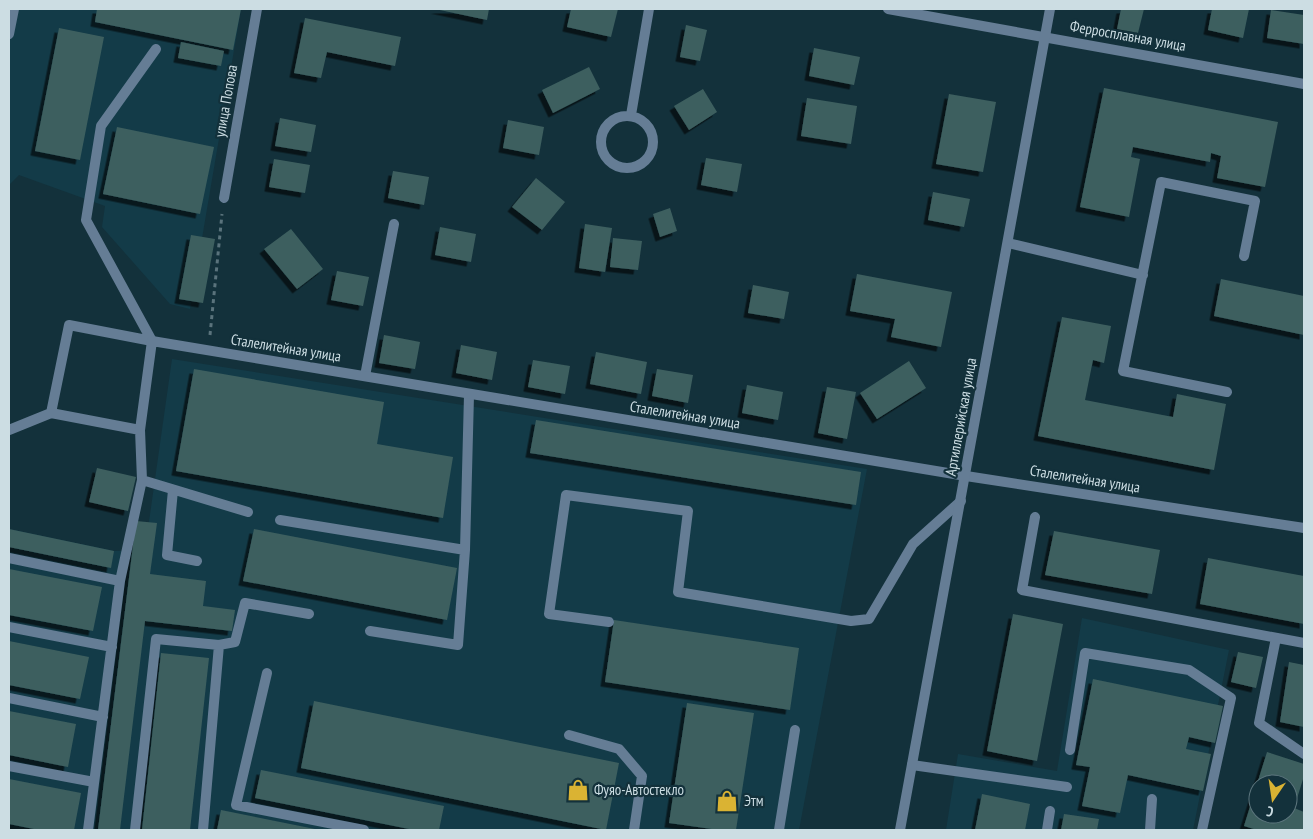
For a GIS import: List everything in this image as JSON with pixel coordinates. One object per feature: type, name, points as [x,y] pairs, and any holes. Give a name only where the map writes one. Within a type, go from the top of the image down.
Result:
[{"type":"street","points":[[9,34],[14,9]]},
{"type":"street","name":"улица Попова","points":[[224,198],[258,9]]},
{"type":"street","points":[[631,115],[649,9]]},
{"type":"street","name":"Ферросплавная улица","points":[[888,9],[1304,84]]},
{"type":"street","name":"Артиллерийская улица","points":[[900,830],[1050,9]]},
{"type":"street","points":[[88,830],[120,581],[142,480],[140,430],[152,340],[86,220],[101,126],[156,48]]},
{"type":"street","points":[[631,115],[647,123],[653,134],[654,146],[650,156],[641,165],[630,168],[618,167],[608,160],[602,150],[601,138],[605,126],[614,118],[631,115]]},
{"type":"street","points":[[1227,392],[1123,371],[1161,182],[1255,201],[1244,256]]},
{"type":"street","points":[[365,376],[394,224]]},
{"type":"street","points":[[1008,243],[1143,274]]},
{"type":"street","name":"Сталелитейная улица","points":[[51,413],[69,325],[469,395],[966,476],[1304,528]]},
{"type":"street","points":[[370,631],[458,645],[465,550],[469,395]]},
{"type":"street","points":[[9,430],[51,413],[140,430]]},
{"type":"street","points":[[142,480],[248,512]]},
{"type":"street","points":[[173,490],[167,555],[197,560]]},
{"type":"street","points":[[610,622],[549,614],[566,495],[688,511],[678,592],[851,622],[869,619],[913,544],[961,501]]},
{"type":"street","points":[[1035,517],[1022,590],[1304,643]]},
{"type":"street","points":[[280,520],[465,550]]},
{"type":"street","points":[[9,558],[120,581]]},
{"type":"street","points":[[135,830],[156,639],[219,644],[235,642],[245,603],[309,614]]},
{"type":"street","points":[[9,627],[112,648]]},
{"type":"street","points":[[1276,638],[1259,723],[1304,754]]},
{"type":"street","points":[[203,830],[219,644]]},
{"type":"street","points":[[1070,750],[1085,653],[1189,670],[1231,698],[1202,830]]},
{"type":"street","points":[[267,673],[236,805],[364,830]]},
{"type":"street","points":[[9,698],[103,717]]},
{"type":"street","points":[[779,830],[794,730]]},
{"type":"street","points":[[569,735],[618,749],[642,776],[634,830]]},
{"type":"street","points":[[912,764],[1067,787]]},
{"type":"street","points":[[9,766],[94,782]]},
{"type":"street","points":[[1150,830],[1152,799]]},
{"type":"street","points":[[1047,830],[1050,811]]},
{"type":"path","points":[[209,350],[224,198]]},
{"type":"shaded area","points":[[9,9],[241,9],[190,309],[170,304],[102,227],[105,206],[19,175],[9,185]]},
{"type":"shaded area","points":[[172,359],[867,469],[799,830],[9,830],[9,529],[114,551],[145,550]]},
{"type":"shaded area","points":[[1082,618],[1229,650],[1193,830],[946,830],[958,754],[1057,771]]},
{"type":"building","points":[[97,9],[241,9],[233,50],[95,22]]},
{"type":"building","points":[[435,9],[489,9],[487,20]]},
{"type":"building","points":[[571,9],[618,9],[611,37],[567,27]]},
{"type":"building","points":[[1121,9],[1144,9],[1138,33],[1117,29]]},
{"type":"building","points":[[1212,9],[1249,9],[1243,38],[1208,30]]},
{"type":"building","points":[[1271,10],[1304,15],[1304,44],[1267,38]]},
{"type":"building","points":[[305,18],[401,37],[395,66],[327,52],[321,78],[294,73]]},
{"type":"building","points":[[686,25],[707,30],[700,61],[680,57]]},
{"type":"building","points":[[59,28],[104,37],[80,160],[35,151]]},
{"type":"building","points":[[181,42],[224,51],[221,66],[178,58]]},
{"type":"building","points":[[814,48],[860,57],[854,85],[809,76]]},
{"type":"building","points":[[589,67],[600,89],[553,113],[542,90]]},
{"type":"building","points":[[1104,88],[1278,122],[1265,187],[1217,178],[1221,156],[1211,153],[1210,162],[1133,147],[1131,157],[1140,159],[1129,217],[1080,207]]},
{"type":"building","points":[[703,89],[717,112],[689,130],[674,106]]},
{"type":"building","points":[[949,94],[996,102],[983,172],[936,164]]},
{"type":"building","points":[[807,98],[857,106],[851,144],[801,136]]},
{"type":"building","points":[[280,118],[316,125],[311,152],[275,146]]},
{"type":"building","points":[[508,120],[544,127],[539,155],[503,148]]},
{"type":"building","points":[[117,127],[214,147],[200,214],[103,194]]},
{"type":"building","points":[[706,158],[742,164],[737,192],[701,185]]},
{"type":"building","points":[[274,159],[310,165],[305,193],[269,187]]},
{"type":"building","points":[[393,171],[429,177],[424,205],[388,198]]},
{"type":"building","points":[[536,178],[565,202],[542,230],[512,207]]},
{"type":"building","points":[[933,192],[970,199],[964,227],[928,220]]},
{"type":"building","points":[[670,208],[677,231],[660,237],[653,214]]},
{"type":"building","points":[[585,224],[612,228],[605,272],[579,268]]},
{"type":"building","points":[[440,227],[476,234],[471,262],[435,255]]},
{"type":"building","points":[[291,229],[323,269],[297,289],[264,249]]},
{"type":"building","points":[[191,235],[215,239],[203,303],[179,299]]},
{"type":"building","points":[[613,238],[642,241],[638,270],[610,267]]},
{"type":"building","points":[[337,271],[369,277],[363,306],[331,300]]},
{"type":"building","points":[[857,274],[952,292],[941,347],[891,337],[895,319],[850,311]]},
{"type":"building","points":[[1221,279],[1304,296],[1304,335],[1214,316]]},
{"type":"building","points":[[753,285],[789,292],[784,319],[748,313]]},
{"type":"building","points":[[1062,317],[1111,326],[1104,363],[1093,360],[1085,400],[1173,417],[1177,394],[1226,404],[1214,470],[1038,436]]},
{"type":"building","points":[[384,335],[420,342],[415,369],[379,363]]},
{"type":"building","points":[[461,345],[497,352],[492,380],[456,373]]},
{"type":"building","points":[[596,352],[647,362],[641,394],[590,384]]},
{"type":"building","points":[[533,360],[570,366],[565,394],[528,387]]},
{"type":"building","points":[[909,361],[926,388],[877,419],[860,393]]},
{"type":"building","points":[[194,369],[384,402],[377,444],[453,457],[443,518],[176,471]]},
{"type":"building","points":[[657,369],[693,375],[688,403],[652,396]]},
{"type":"building","points":[[747,385],[783,392],[778,420],[742,413]]},
{"type":"building","points":[[827,387],[856,392],[847,439],[818,433]]},
{"type":"building","points":[[536,420],[861,472],[856,505],[530,453]]},
{"type":"building","points":[[97,468],[136,477],[128,511],[89,502]]},
{"type":"building","points":[[136,521],[157,523],[150,574],[206,581],[203,606],[235,610],[232,631],[145,621],[120,830],[98,830]]},
{"type":"building","points":[[9,529],[114,551],[111,568],[9,547]]},
{"type":"building","points":[[254,529],[457,568],[447,620],[243,581]]},
{"type":"building","points":[[1054,531],[1160,550],[1152,594],[1045,575]]},
{"type":"building","points":[[1208,558],[1304,576],[1304,624],[1200,604]]},
{"type":"building","points":[[9,569],[102,587],[93,631],[9,615]]},
{"type":"building","points":[[1013,614],[1063,624],[1037,761],[987,751]]},
{"type":"building","points":[[614,620],[799,648],[790,710],[605,682]]},
{"type":"building","points":[[9,641],[89,657],[80,699],[9,685]]},
{"type":"building","points":[[1238,652],[1263,657],[1256,688],[1231,682]]},
{"type":"building","points":[[161,653],[209,658],[190,830],[142,830]]},
{"type":"building","points":[[1289,662],[1304,665],[1304,727],[1280,722]]},
{"type":"building","points":[[1093,679],[1223,706],[1215,743],[1189,737],[1186,749],[1211,754],[1203,791],[1128,775],[1120,813],[1082,806],[1090,767],[1076,765]]},
{"type":"building","points":[[314,701],[619,763],[606,830],[301,768]]},
{"type":"building","points":[[687,703],[754,713],[736,830],[719,830],[669,823]]},
{"type":"building","points":[[9,711],[76,724],[68,767],[9,755]]},
{"type":"building","points":[[1267,752],[1304,764],[1304,776],[1298,795],[1298,774],[1260,774]]},
{"type":"building","points":[[261,770],[444,806],[439,830],[414,830],[255,798]]},
{"type":"building","points":[[9,779],[81,793],[74,830],[39,830],[9,824]]},
{"type":"building","points":[[982,794],[1030,804],[1025,830],[975,830]]},
{"type":"building","points":[[221,810],[315,829],[315,830],[217,830]]},
{"type":"building","points":[[1298,810],[1304,812],[1304,830],[1257,830],[1244,826],[1248,813],[1248,824],[1298,824]]},
{"type":"building","points":[[1064,814],[1099,819],[1097,830],[1061,830]]},
{"type":"place","name":"Фуяо-Автостекло","points":[[578,790]]},
{"type":"place","name":"Этм","points":[[727,801]]}]
